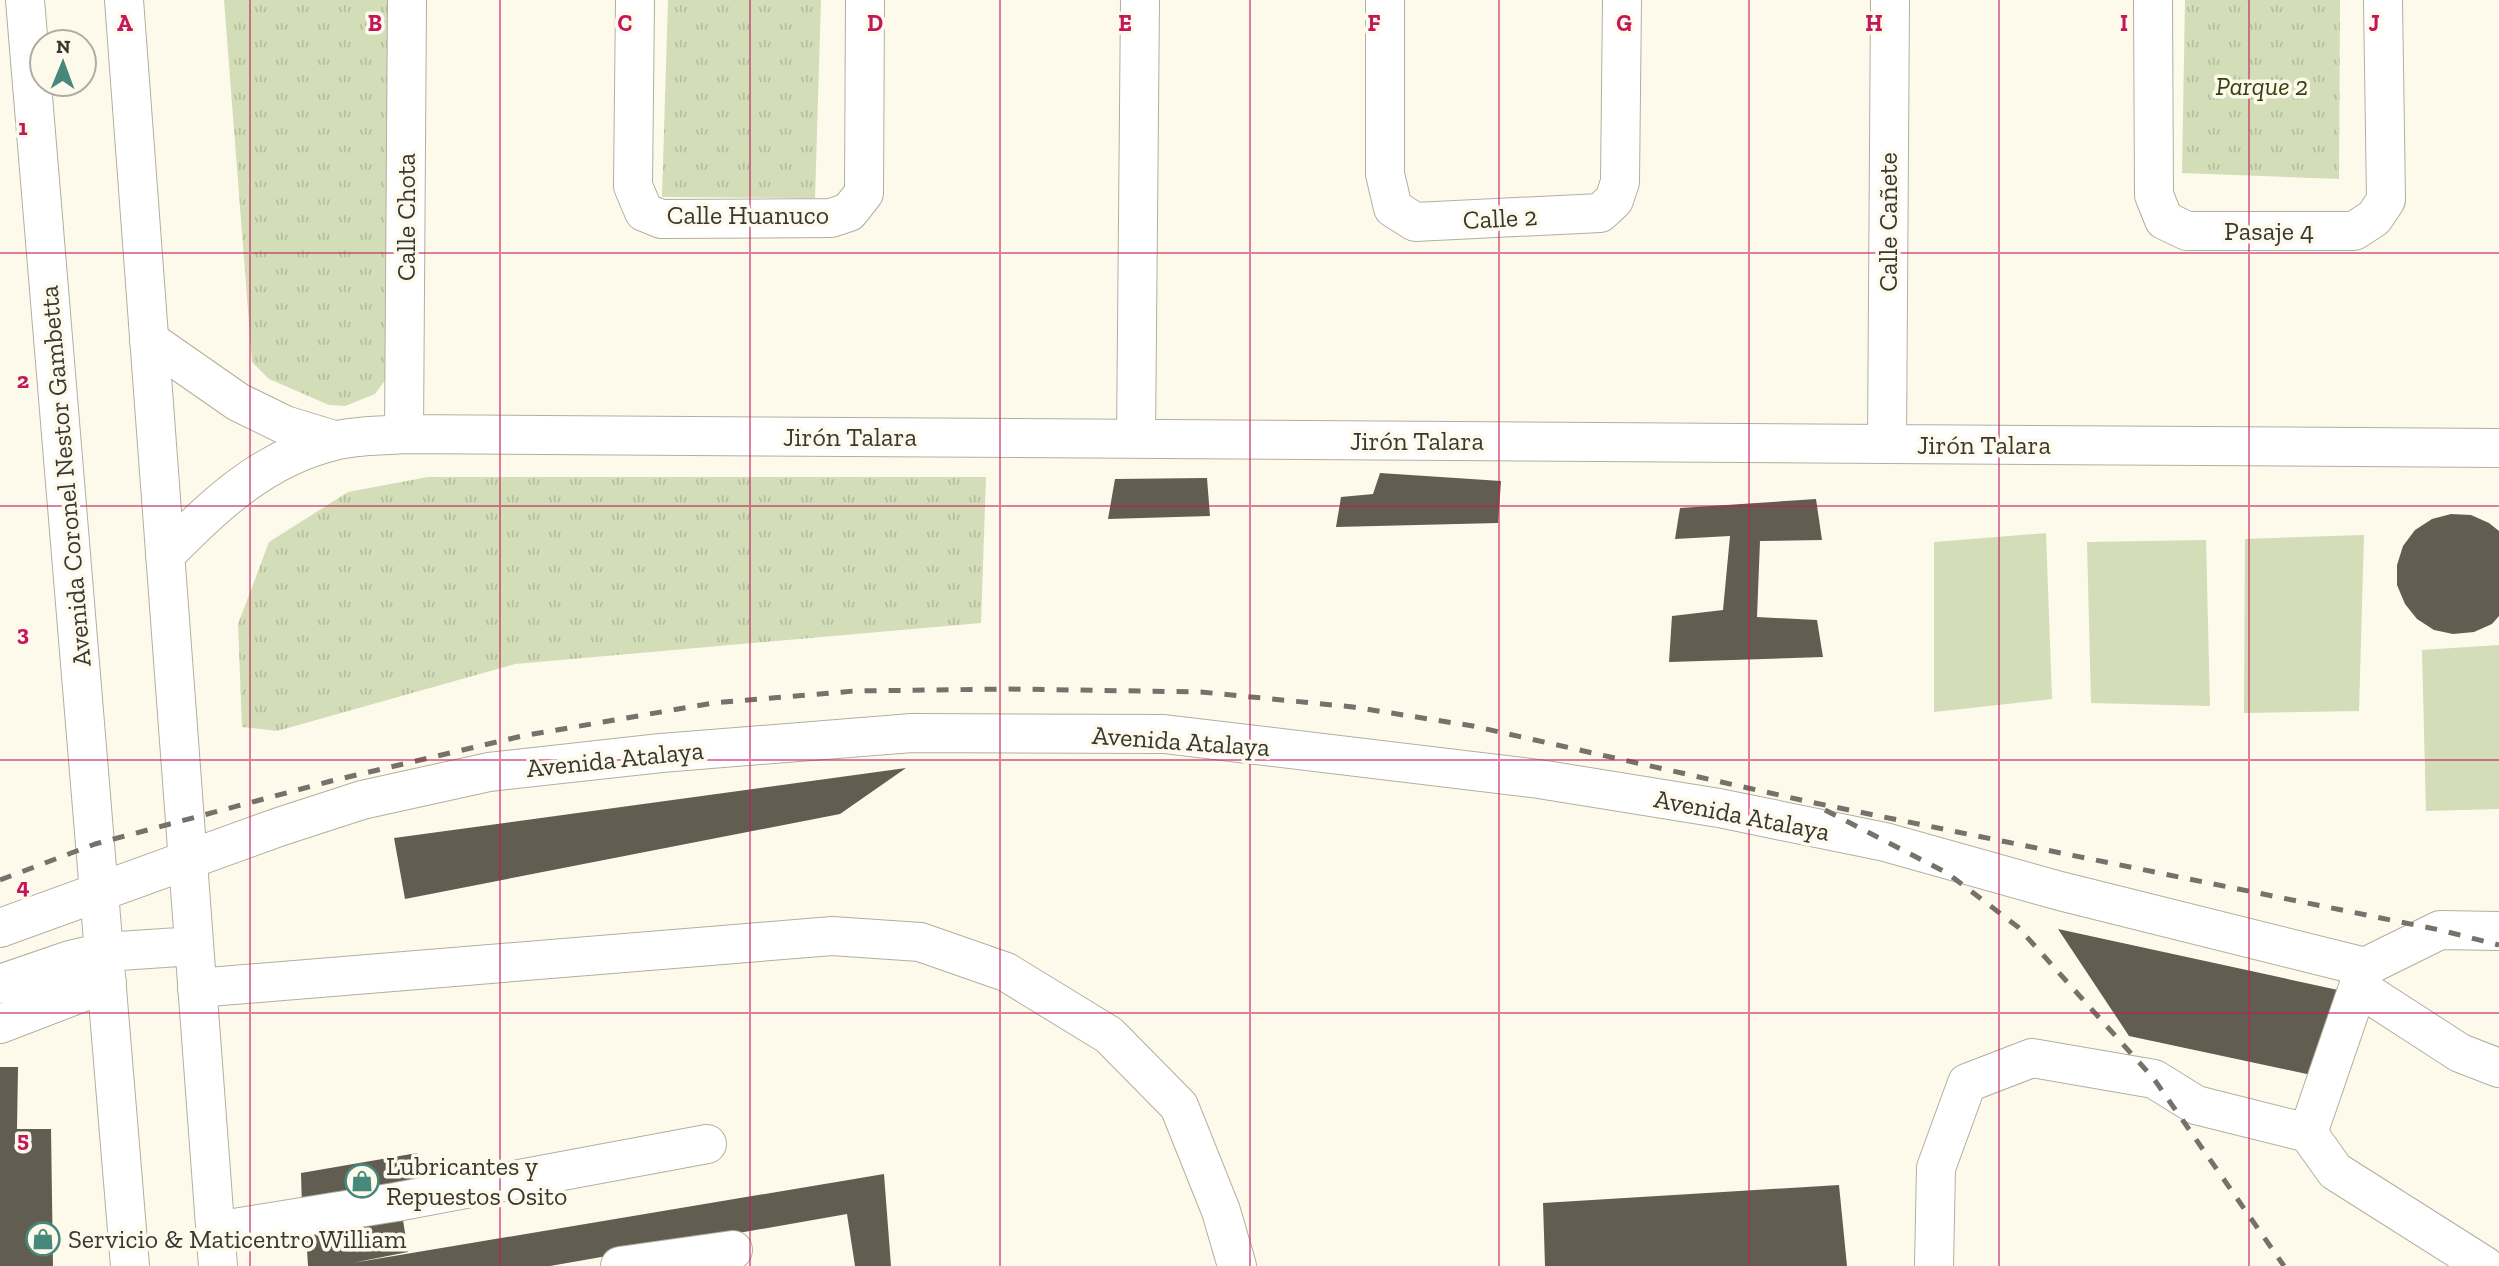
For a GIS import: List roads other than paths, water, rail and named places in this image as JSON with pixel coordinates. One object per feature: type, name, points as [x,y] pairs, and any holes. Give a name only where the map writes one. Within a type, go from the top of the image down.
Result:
[{"type":"street","name":"Avenida Coronel Nestor Gambetta","points":[[25,0],[130,1266]]},
{"type":"street","points":[[124,0],[217,1249],[396,1202],[707,1143]]},
{"type":"street","name":"Calle Chota","points":[[404,434],[407,0]]},
{"type":"street","name":"Calle Huanuco","points":[[635,0],[633,186],[644,212],[661,219],[831,219],[849,212],[864,193],[865,0]]},
{"type":"street","points":[[1136,439],[1140,0]]},
{"type":"street","name":"Calle 2","points":[[1385,0],[1385,174],[1392,208],[1415,222],[1600,213],[1614,200],[1620,182],[1622,0]]},
{"type":"street","name":"Calle Cañete","points":[[1887,444],[1890,0]]},
{"type":"street","name":"Pasaje 4","points":[[2153,0],[2154,195],[2164,220],[2187,231],[2354,231],[2374,218],[2386,200],[2384,0]]},
{"type":"street","name":"Jirón Talara","points":[[149,340],[238,402],[285,425],[334,440]]},
{"type":"street","name":"Jirón Talara","points":[[165,555],[204,515],[243,482],[286,458],[334,440],[404,434],[2499,448]]},
{"type":"street","name":"Avenida Atalaya","points":[[0,928],[279,827],[362,800],[489,772],[661,753],[912,733],[1164,734],[1539,779],[1718,808],[1885,842],[2361,977],[2460,1053],[2499,1068]]},
{"type":"street","points":[[2308,1133],[2361,977],[2440,930],[2499,931]]},
{"type":"street","points":[[197,988],[832,936],[920,942],[1006,972],[1109,1035],[1179,1106],[1222,1211],[1237,1266]]},
{"type":"street","points":[[0,1024],[106,968],[194,946]]},
{"type":"street","points":[[0,984],[70,960],[106,968]]},
{"type":"street","points":[[1934,1266],[1936,1168],[1967,1083],[2032,1058],[2154,1079],[2196,1105],[2308,1133],[2335,1171],[2485,1266]]},
{"type":"street","points":[[620,1266],[733,1250]]},
{"type":"railway","points":[[0,880],[95,844],[331,781],[522,736],[713,703],[854,691],[1009,689],[1201,692],[1353,707],[1473,726],[1810,802],[2440,930],[2499,945]]},
{"type":"railway","points":[[1825,810],[1947,873],[2018,927],[2154,1079],[2284,1266]]},
{"type":"place","name":"Lubricantes y Repuestos Osito","points":[[362,1181]]},
{"type":"place","name":"Servicio & Maticentro William","points":[[43,1239]]},
{"type":"park label","name":"Parque 2","points":[[2262,86]]}]
